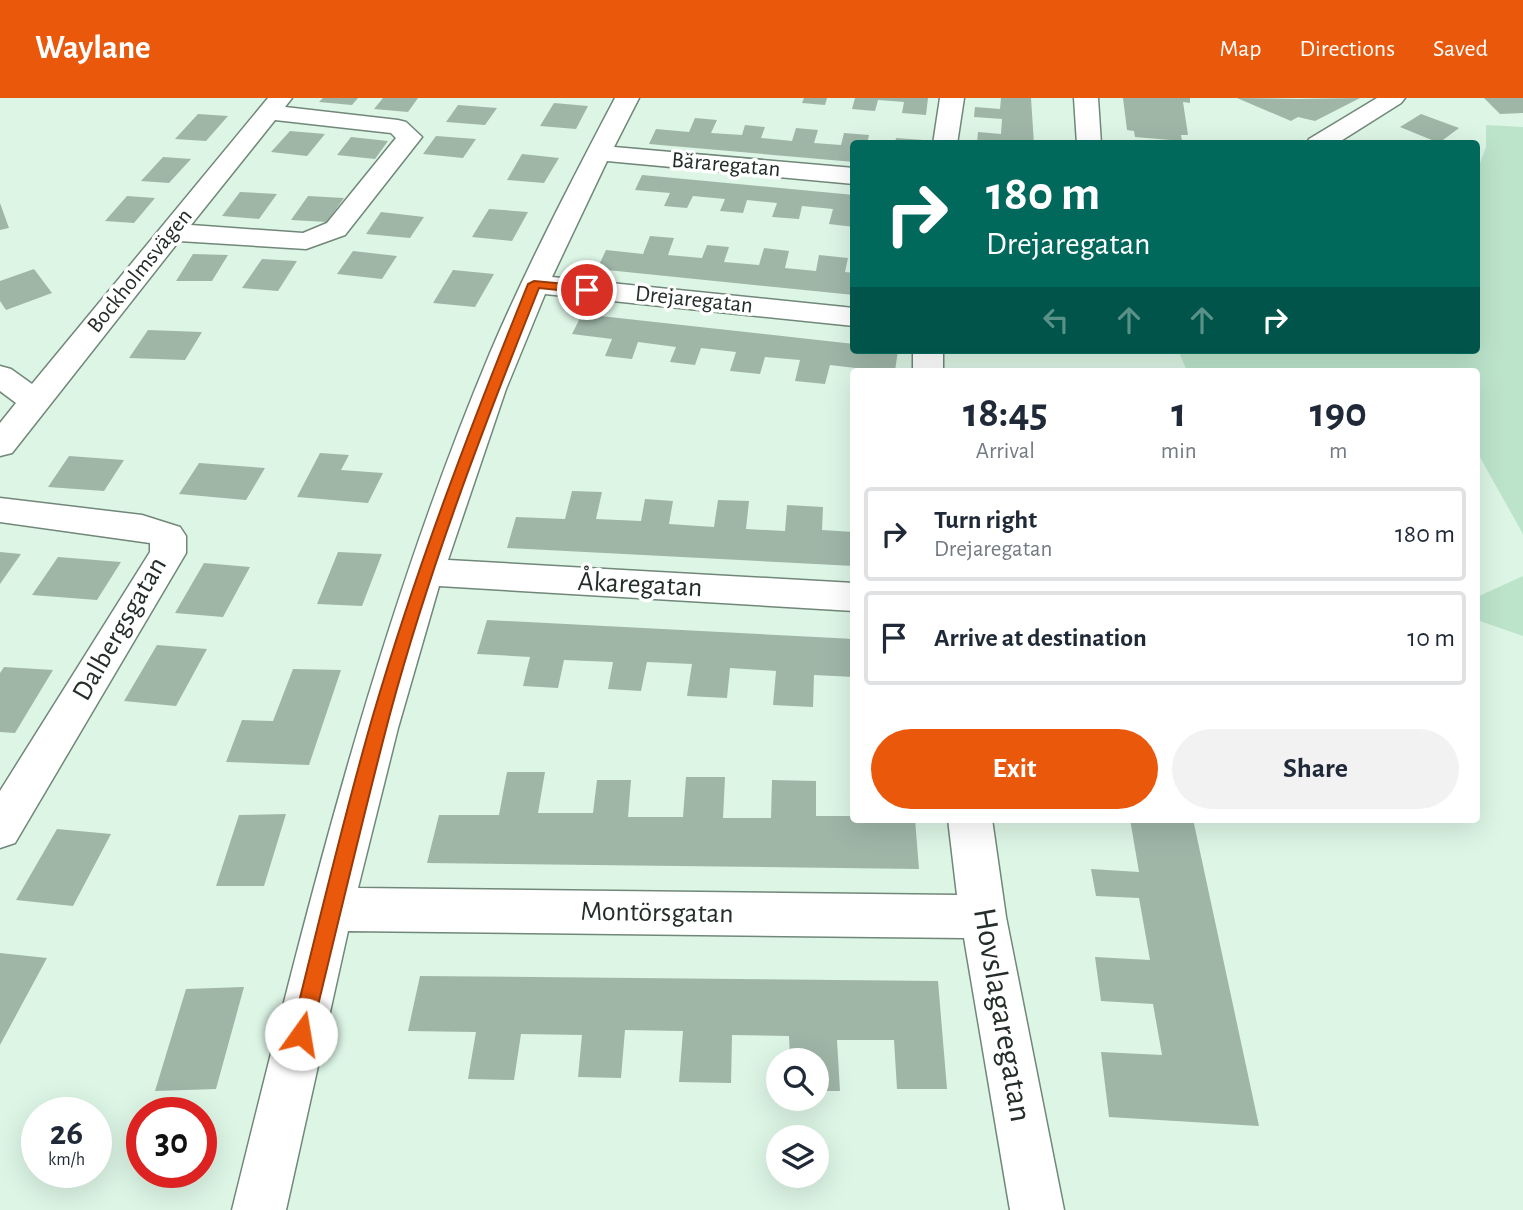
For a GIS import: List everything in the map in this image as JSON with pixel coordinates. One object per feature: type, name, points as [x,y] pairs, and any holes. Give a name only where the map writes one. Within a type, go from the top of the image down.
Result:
[{"type":"street","points":[[259,1210],[331,909],[382,713],[426,572],[473,437],[534,284],[627,98]]},
{"type":"street","points":[[946,140],[952,98]]},
{"type":"street","points":[[1086,98],[1089,140]]},
{"type":"street","points":[[1325,140],[1393,98]]},
{"type":"street","points":[[172,232],[306,241],[336,229],[410,137],[398,127],[274,105]]},
{"type":"street","name":"Bockholmsvägen","points":[[0,445],[274,105]]},
{"type":"street","name":"Bäraregatan","points":[[599,153],[850,176]]},
{"type":"street","name":"Drejaregatan","points":[[534,284],[850,317]]},
{"type":"street","points":[[0,376],[34,401]]},
{"type":"street","name":"Dalbergsgatan","points":[[0,510],[142,528],[167,536],[168,553],[0,829]]},
{"type":"street","name":"Åkaregatan","points":[[426,572],[850,597]]},
{"type":"street","name":"Hovslagaregatan","points":[[971,823],[983,917],[1037,1210]]},
{"type":"street","name":"Montörsgatan","points":[[331,909],[983,917]]},
{"type":"green space","points":[[1486,125],[1523,127],[1523,534],[1480,457],[1480,368],[1186,368],[1180,354],[1480,354],[1480,163],[1486,147]]},
{"type":"green space","points":[[1523,576],[1523,636],[1480,621],[1480,596]]},
{"type":"building","points":[[323,98],[358,98],[352,105],[319,102]]},
{"type":"building","points":[[383,98],[418,98],[408,112],[374,109]]},
{"type":"building","points":[[804,98],[827,98],[825,105],[802,103]]},
{"type":"building","points":[[855,98],[928,98],[926,115],[902,113],[904,102],[878,100],[875,111],[852,109]]},
{"type":"building","points":[[1001,98],[1031,98],[1034,140],[977,140],[978,132],[1001,134],[1002,119],[974,117],[975,107],[1000,109]]},
{"type":"building","points":[[1123,98],[1190,98],[1190,103],[1183,102],[1188,135],[1181,135],[1182,140],[1135,137],[1134,131],[1127,130]]},
{"type":"building","points":[[1237,98],[1360,98],[1315,121],[1298,117],[1291,121]]},
{"type":"building","points":[[1484,98],[1523,98],[1523,113],[1500,114]]},
{"type":"building","points":[[554,103],[588,106],[576,129],[540,126]]},
{"type":"building","points":[[458,105],[497,108],[485,125],[446,122]]},
{"type":"building","points":[[198,114],[228,116],[206,141],[175,139]]},
{"type":"building","points":[[1421,114],[1459,128],[1443,140],[1432,140],[1400,127]]},
{"type":"building","points":[[695,118],[717,120],[711,133],[742,135],[745,125],[765,127],[761,138],[792,141],[796,128],[818,130],[814,143],[841,145],[844,133],[869,135],[868,140],[850,140],[850,162],[649,144],[656,129],[689,132]]},
{"type":"building","points":[[290,131],[325,134],[307,156],[271,152]]},
{"type":"building","points":[[436,136],[476,139],[463,158],[423,154]]},
{"type":"building","points":[[351,137],[388,141],[375,159],[337,155]]},
{"type":"building","points":[[522,154],[559,158],[544,183],[507,180]]},
{"type":"building","points":[[163,157],[191,159],[169,183],[141,181]]},
{"type":"building","points":[[642,175],[850,195],[850,227],[829,224],[833,209],[802,206],[799,219],[772,217],[777,203],[747,200],[743,213],[720,211],[725,199],[693,196],[687,208],[664,206],[670,193],[635,190]]},
{"type":"building","points":[[240,192],[277,194],[259,219],[222,216]]},
{"type":"building","points":[[127,196],[155,198],[134,223],[105,221]]},
{"type":"building","points":[[308,196],[344,198],[327,222],[291,220]]},
{"type":"building","points":[[0,203],[9,228],[0,230]]},
{"type":"building","points":[[489,209],[528,212],[512,241],[472,237]]},
{"type":"building","points":[[381,212],[424,217],[410,238],[366,234]]},
{"type":"building","points":[[650,236],[674,238],[668,255],[702,258],[707,245],[729,247],[724,262],[759,265],[764,248],[789,251],[785,268],[816,271],[819,255],[848,258],[845,272],[850,273],[850,295],[597,269],[606,250],[643,254]]},
{"type":"building","points":[[353,251],[397,256],[382,279],[337,274]]},
{"type":"building","points":[[193,254],[228,255],[212,281],[176,281]]},
{"type":"building","points":[[262,259],[297,261],[278,291],[242,288]]},
{"type":"building","points":[[34,269],[52,293],[6,310],[0,301],[0,281]]},
{"type":"building","points":[[453,270],[494,274],[475,307],[433,303]]},
{"type":"building","points":[[582,314],[850,344],[850,354],[897,354],[895,368],[830,365],[825,384],[795,381],[800,360],[765,357],[760,374],[730,371],[736,352],[701,348],[695,365],[670,362],[676,347],[638,342],[632,359],[605,356],[612,339],[572,334]]},
{"type":"building","points":[[148,330],[202,332],[185,360],[129,358]]},
{"type":"building","points":[[320,453],[349,455],[341,470],[383,473],[368,503],[297,497]]},
{"type":"building","points":[[69,456],[124,460],[104,491],[48,487]]},
{"type":"building","points":[[199,463],[265,468],[246,500],[179,494]]},
{"type":"building","points":[[572,491],[602,492],[596,519],[641,521],[645,499],[673,501],[669,524],[714,527],[718,500],[749,501],[746,529],[785,531],[787,505],[823,507],[822,530],[850,532],[850,566],[507,548],[516,517],[565,519]]},
{"type":"building","points":[[0,552],[21,554],[0,584]]},
{"type":"building","points":[[338,552],[382,554],[362,606],[317,604]]},
{"type":"building","points":[[58,557],[121,562],[97,600],[32,595]]},
{"type":"building","points":[[204,563],[250,567],[223,617],[175,613]]},
{"type":"building","points":[[487,620],[850,639],[850,677],[814,675],[813,707],[773,705],[776,671],[730,668],[727,698],[687,696],[692,664],[647,662],[641,691],[608,689],[613,662],[564,660],[558,688],[523,686],[530,657],[477,654]]},
{"type":"building","points":[[157,645],[207,649],[176,706],[124,701]]},
{"type":"building","points":[[4,667],[53,670],[15,733],[0,732],[0,673]]},
{"type":"building","points":[[293,669],[341,670],[309,765],[226,762],[242,720],[273,721]]},
{"type":"building","points":[[507,772],[545,772],[538,813],[593,813],[597,780],[631,780],[628,817],[683,817],[686,777],[725,777],[723,818],[771,818],[772,780],[816,781],[816,816],[850,816],[850,823],[915,823],[919,869],[427,863],[439,815],[499,815]]},
{"type":"building","points":[[286,814],[264,886],[216,886],[239,815]]},
{"type":"building","points":[[1131,823],[1194,823],[1259,1126],[1109,1117],[1101,1052],[1162,1055],[1153,1004],[1101,1001],[1095,957],[1150,960],[1139,898],[1096,896],[1091,869],[1139,872]]},
{"type":"building","points":[[57,829],[111,834],[73,906],[16,900]]},
{"type":"building","points":[[0,953],[47,958],[0,1045]]},
{"type":"building","points":[[420,976],[938,981],[947,1089],[897,1089],[894,1040],[837,1040],[840,1091],[829,1091],[829,1048],[790,1048],[789,1036],[732,1035],[731,1083],[679,1082],[683,1031],[625,1030],[621,1078],[578,1077],[582,1035],[521,1034],[514,1080],[468,1079],[476,1032],[408,1031]]},
{"type":"building","points":[[244,987],[216,1089],[155,1091],[186,989]]},
{"type":"route","points":[[301,1034],[382,713],[426,572],[473,437],[534,284],[587,290]]}]
